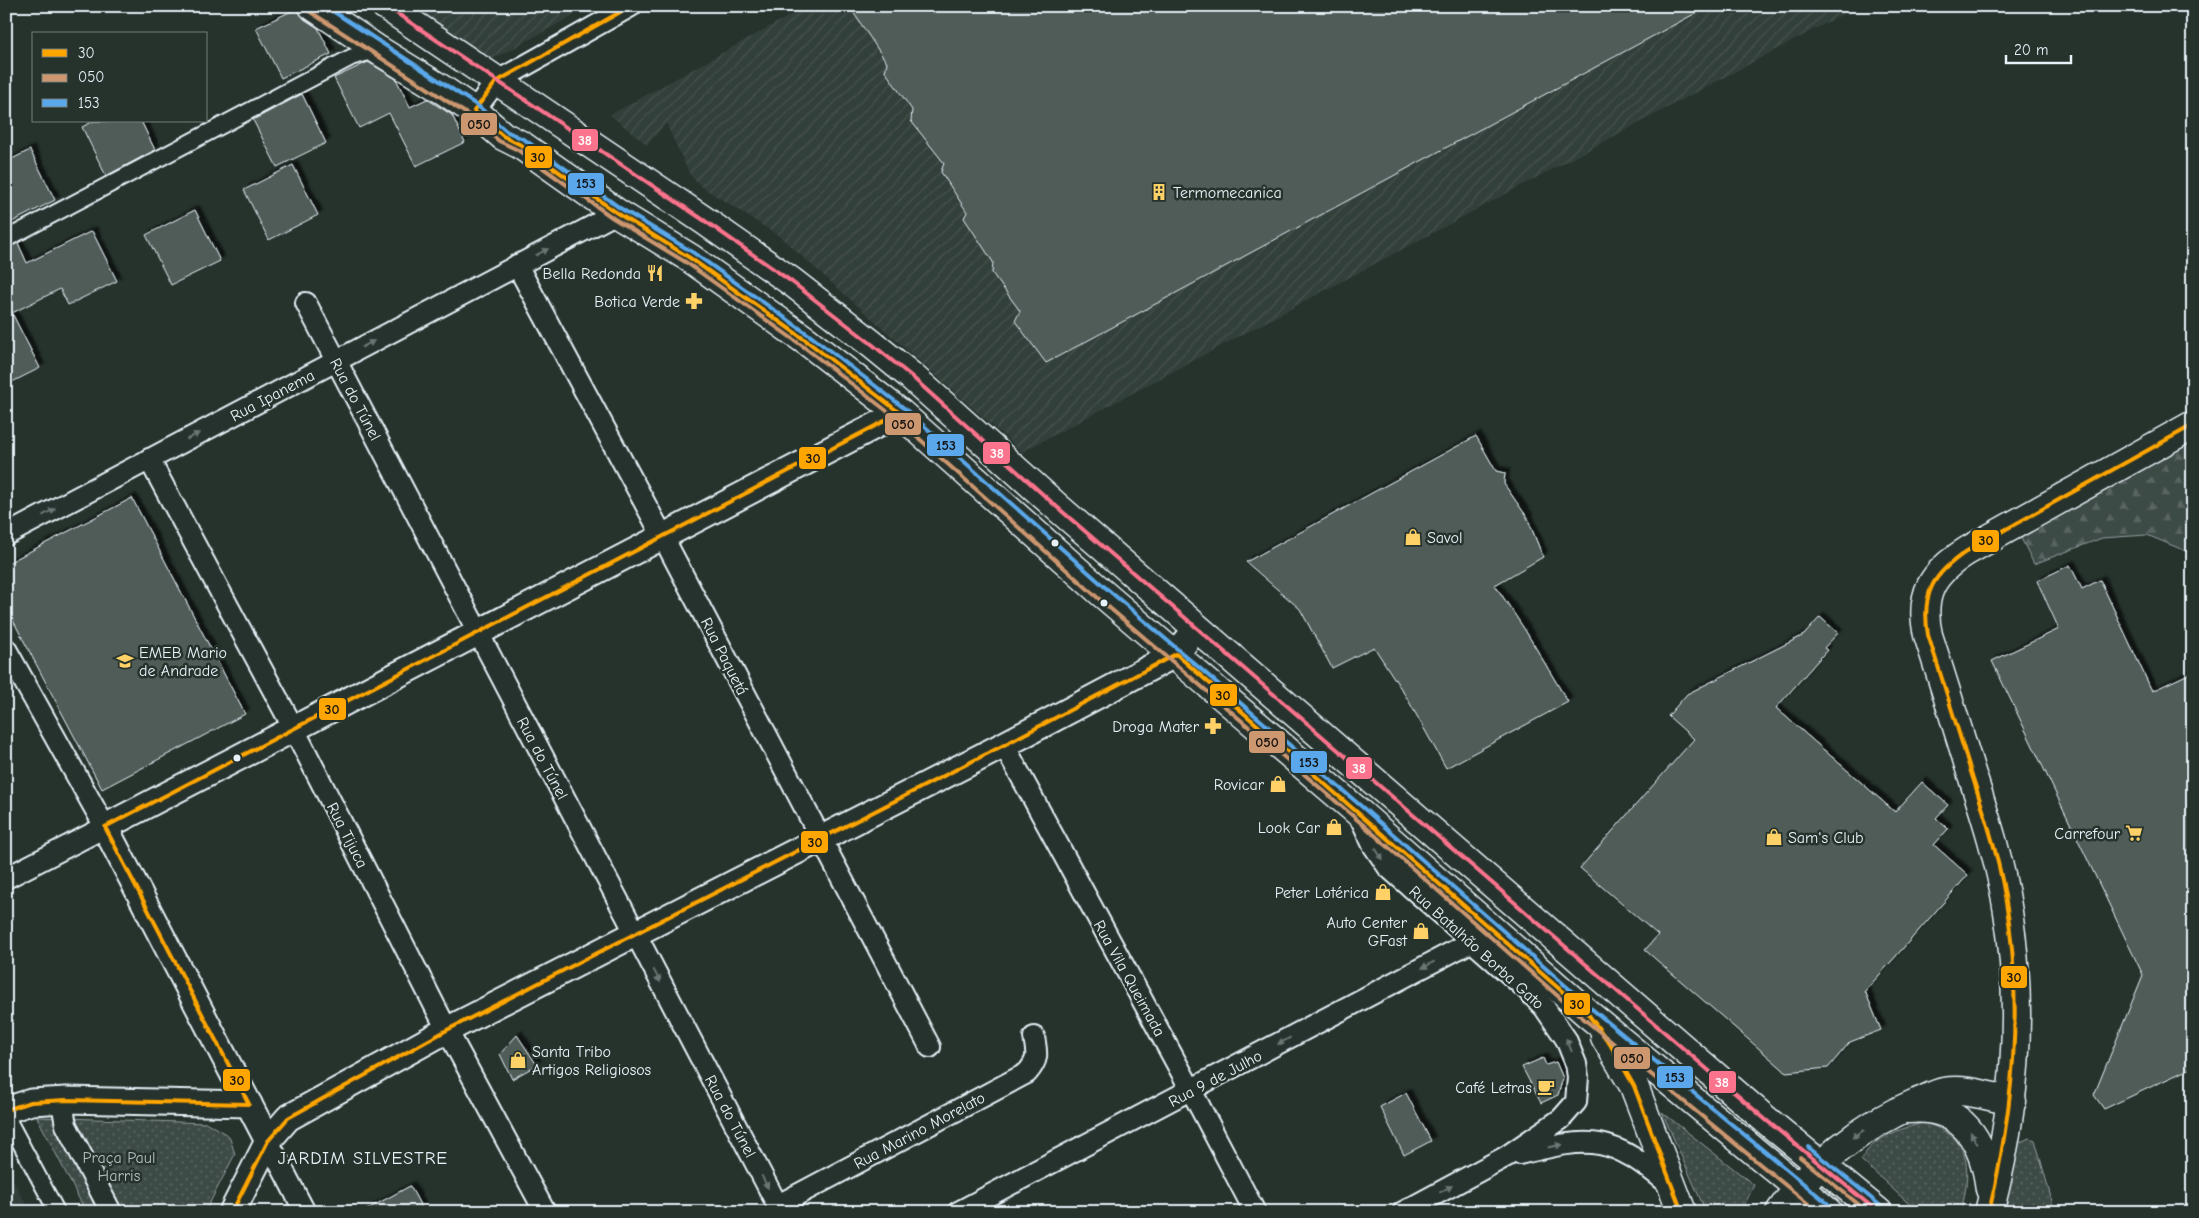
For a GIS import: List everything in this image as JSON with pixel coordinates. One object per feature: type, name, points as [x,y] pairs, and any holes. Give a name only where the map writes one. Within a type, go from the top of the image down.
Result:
[{"type":"main road","points":[[313,6],[474,111],[503,136],[521,145],[617,212],[698,264],[808,342],[900,413],[1102,593],[1176,654],[1588,1014],[1828,1212]]},
{"type":"main road","points":[[386,6],[496,82],[552,117],[705,221],[792,282],[874,345],[1197,628],[1820,1166],[1878,1212]]},
{"type":"main road","points":[[1990,1206],[2012,1101],[2016,1024],[2008,911],[1988,824],[1928,635],[1925,614],[1928,592],[1938,575],[1962,554],[2193,425]]},
{"type":"main road","points":[[1588,1014],[1610,1044],[1634,1086],[1677,1199]]},
{"type":"main road","points":[[1780,1212],[1820,1166],[1849,1140],[1900,1110],[1936,1095],[1963,1091],[2012,1101]]},
{"type":"main road","points":[[1900,1110],[1934,1108],[1950,1114],[1964,1124],[1976,1140],[1985,1162],[1990,1206]]},
{"type":"street","points":[[474,111],[496,82],[631,6]]},
{"type":"street","points":[[6,239],[352,57],[378,50]]},
{"type":"street","name":"Rua Ipanema","points":[[6,535],[617,212]]},
{"type":"street","name":"Rua Paquetá","points":[[517,265],[663,536],[930,1048]]},
{"type":"street","name":"Rua do Túnel","points":[[306,304],[634,933],[780,1208]]},
{"type":"street","points":[[6,878],[900,413]]},
{"type":"street","name":"Rua Tijuca","points":[[150,459],[294,729],[448,1030],[545,1212]]},
{"type":"street","points":[[232,1212],[268,1141],[288,1118],[448,1030],[1004,745],[1176,654],[1197,628]]},
{"type":"street","points":[[6,649],[105,827],[305,1212]]},
{"type":"street","name":"Rua Vila Queimada","points":[[1004,745],[1192,1090],[1255,1212]]},
{"type":"street","name":"Rua Batalhão Borba Gato","points":[[1357,811],[1373,845],[1388,867],[1525,988],[1555,1022],[1566,1039],[1576,1064],[1578,1092],[1574,1106],[1566,1115],[1507,1156]]},
{"type":"street","name":"Rua 9 de Julho","points":[[958,1212],[1471,942]]},
{"type":"street","name":"Rua Marino Morelato","points":[[780,1208],[1026,1073],[1035,1063],[1037,1055],[1034,1037]]},
{"type":"street","points":[[6,1110],[31,1102],[66,1100],[249,1104]]},
{"type":"street","points":[[66,1100],[64,1114],[66,1124],[111,1212]]},
{"type":"street","points":[[6,1116],[57,1212]]},
{"type":"street","points":[[1403,1212],[1507,1156],[1565,1144],[1587,1142],[1604,1144],[1633,1157],[1677,1199]]},
{"type":"shaded area","points":[[403,6],[591,6],[484,64]]},
{"type":"shaded area","points":[[807,6],[1858,6],[1022,452],[779,236],[702,187],[690,175],[666,123],[647,145],[610,115]]},
{"type":"shaded area","points":[[6,1166],[30,1212],[6,1212]]},
{"type":"green space","points":[[2193,442],[2193,554],[2147,535],[2102,538],[2034,564],[2020,536]]},
{"type":"green space","points":[[1662,1112],[1754,1185],[1741,1212],[1706,1212]]},
{"type":"green space","name":"Praça Paul Harris","points":[[37,1117],[207,1123],[229,1136],[235,1154],[205,1212],[86,1212]]},
{"type":"green space","points":[[1924,1123],[1952,1136],[1960,1146],[1965,1157],[1967,1169],[1961,1212],[1918,1212],[1861,1160],[1872,1146],[1888,1135]]},
{"type":"green space","points":[[2029,1138],[2035,1140],[2055,1212],[2000,1212],[2017,1144]]},
{"type":"building","name":"Termomecanica","points":[[849,6],[1709,6],[1046,363],[1015,321],[1020,311],[992,273],[993,262],[964,218],[967,212],[941,172],[944,163],[911,121],[912,110],[885,71],[887,63]]},
{"type":"building","points":[[298,8],[304,19],[318,28],[331,54],[281,78],[256,28]]},
{"type":"building","points":[[368,62],[396,79],[410,107],[427,99],[452,115],[465,142],[416,166],[389,113],[359,128],[334,78]]},
{"type":"building","points":[[302,94],[326,143],[277,167],[253,120]]},
{"type":"building","points":[[92,122],[141,122],[155,150],[106,176],[82,127]]},
{"type":"building","points":[[30,150],[55,200],[8,224],[9,227],[6,228],[6,162]]},
{"type":"building","points":[[293,165],[318,215],[269,240],[244,190]]},
{"type":"building","points":[[195,210],[220,261],[171,285],[146,235]]},
{"type":"building","points":[[92,231],[117,281],[68,305],[60,289],[12,313],[40,368],[6,385],[6,248],[18,243],[27,263]]},
{"type":"building","name":"Savol","points":[[1476,436],[1496,471],[1505,473],[1504,484],[1527,517],[1543,557],[1495,585],[1525,630],[1568,702],[1446,768],[1407,698],[1374,647],[1332,668],[1300,609],[1246,562]]},
{"type":"building","name":"EMEB Mario de Andrade","points":[[132,498],[245,714],[102,789],[6,607],[6,564]]},
{"type":"building","name":"Carrefour","points":[[2070,565],[2082,589],[2100,580],[2152,691],[2193,672],[2193,1067],[2104,1109],[2094,1095],[2143,975],[1992,661],[2059,629],[2037,581]]},
{"type":"building","name":"Sam's Club","points":[[1820,617],[1838,633],[1824,648],[1827,650],[1776,708],[1895,812],[1922,782],[1948,805],[1936,818],[1948,829],[1934,845],[1968,875],[1865,991],[1881,1030],[1850,1042],[1828,1068],[1786,1072],[1645,950],[1658,935],[1580,868],[1694,739],[1668,716],[1687,694],[1804,635]]},
{"type":"building","name":"Santa Tribo Artigos Religiosos","points":[[517,1035],[537,1065],[512,1079],[500,1054]]},
{"type":"building","name":"Café Letras","points":[[1543,1058],[1546,1065],[1556,1062],[1563,1078],[1558,1095],[1541,1103],[1522,1067]]},
{"type":"building","points":[[1406,1093],[1431,1141],[1404,1155],[1380,1107]]},
{"type":"building","points":[[410,1186],[424,1212],[362,1212]]},
{"type":"transit line","name":"153","points":[[325,6],[478,106],[506,131],[525,140],[620,208],[694,253],[812,337],[904,408],[1106,588],[1361,806],[1592,1009],[1832,1207]]},
{"type":"transit line","name":"38","points":[[386,6],[705,221],[792,282],[873,345],[911,376],[1057,507],[1766,1120],[1878,1212]]},
{"type":"transit line","name":"30","points":[[6,1110],[31,1102],[66,1100],[249,1104],[105,827],[900,413],[808,342],[690,258],[617,213],[521,145],[503,136],[474,111],[496,82],[631,6]]},
{"type":"transit line","name":"050","points":[[309,11],[470,116],[499,141],[518,150],[613,218],[687,263],[804,347],[896,418],[1098,598],[1353,816],[1584,1019],[1818,1212]]},
{"type":"transit line","name":"30","points":[[1989,1212],[2005,1134],[2014,1055],[2014,976],[2011,936],[1995,849],[1928,635],[1926,620],[1928,596],[1938,577],[1955,559],[1967,551],[2193,425]]},
{"type":"transit line","name":"30","points":[[232,1212],[268,1141],[288,1118],[447,1030],[1004,745],[1176,654],[1588,1014],[1610,1044],[1634,1086],[1682,1212]]},
{"type":"transit line","name":"153","points":[[1808,1147],[1882,1207]]},
{"type":"transit line","name":"050","points":[[1800,1157],[1868,1212]]},
{"type":"place","name":"Termomecanica","points":[[1159,192]]},
{"type":"place","name":"Bella Redonda","points":[[655,273]]},
{"type":"place","name":"Botica Verde","points":[[694,301]]},
{"type":"place","name":"Savol","points":[[1413,537]]},
{"type":"place","name":"EMEB Mario de Andrade","points":[[125,661]]},
{"type":"place","name":"Droga Mater","points":[[1213,726]]},
{"type":"place","name":"Rovicar","points":[[1278,784]]},
{"type":"place","name":"Look Car","points":[[1334,827]]},
{"type":"place","name":"Carrefour","points":[[2134,833]]},
{"type":"place","name":"Sam's Club","points":[[1774,837]]},
{"type":"place","name":"Peter Lotérica","points":[[1383,892]]},
{"type":"place","name":"Auto Center GFast","points":[[1421,931]]},
{"type":"place","name":"Santa Tribo Artigos Religiosos","points":[[518,1060]]},
{"type":"place","name":"Café Letras","points":[[1546,1087]]},
{"type":"district","name":"JARDIM SILVESTRE","points":[[363,1158]]}]
